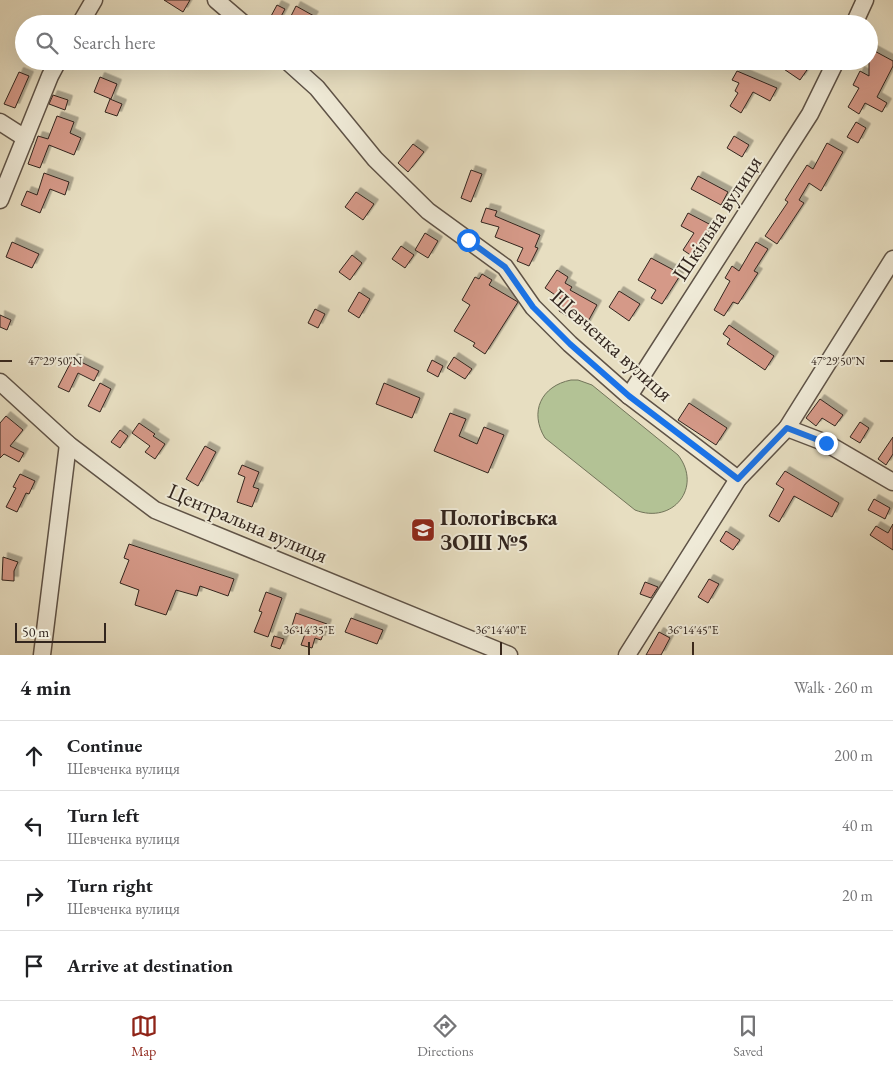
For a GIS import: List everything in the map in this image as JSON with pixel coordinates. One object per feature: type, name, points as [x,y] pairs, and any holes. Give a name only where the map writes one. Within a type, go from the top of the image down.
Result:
[{"type":"street","points":[[85,15],[94,0]]},
{"type":"street","points":[[216,0],[234,15]]},
{"type":"street","points":[[858,15],[865,0]]},
{"type":"street","points":[[0,200],[53,70]]},
{"type":"street","name":"Шевченка вулиця","points":[[297,70],[317,88],[381,165],[428,211],[505,267],[533,307],[570,344],[629,396],[738,479]]},
{"type":"street","name":"Шкільна вулиця","points":[[629,396],[810,114],[832,70]]},
{"type":"street","points":[[0,122],[25,138]]},
{"type":"street","points":[[627,655],[738,479],[787,428],[893,259]]},
{"type":"street","name":"Центральна вулиця","points":[[0,382],[68,444],[155,510],[509,655]]},
{"type":"street","points":[[787,428],[826,443],[893,482]]},
{"type":"street","points":[[42,655],[68,444]]},
{"type":"green space","points":[[571,380],[578,380],[592,385],[678,455],[685,467],[687,479],[685,490],[680,500],[672,508],[661,512],[649,513],[635,510],[545,438],[538,419],[538,410],[541,402],[545,394],[552,388]]},
{"type":"building","points":[[164,0],[190,0],[183,12]]},
{"type":"building","points":[[277,5],[285,9],[282,15],[272,15]]},
{"type":"building","points":[[296,6],[312,15],[292,15]]},
{"type":"building","points":[[878,53],[893,61],[893,66],[877,97],[887,103],[882,112],[865,103],[859,114],[848,107],[859,88],[853,85],[860,71],[869,76],[869,70],[878,70]]},
{"type":"building","points":[[785,70],[807,70],[800,80]]},
{"type":"building","points":[[737,71],[777,88],[770,101],[753,92],[741,113],[730,106],[738,93],[735,91],[739,83],[732,80]]},
{"type":"building","points":[[19,72],[29,76],[15,108],[4,104]]},
{"type":"building","points":[[100,77],[117,84],[111,99],[94,92]]},
{"type":"building","points":[[53,95],[68,100],[65,110],[49,104]]},
{"type":"building","points":[[110,99],[122,104],[117,116],[105,112]]},
{"type":"building","points":[[57,116],[74,122],[70,133],[81,138],[74,155],[49,145],[40,168],[28,164],[38,136],[48,139]]},
{"type":"building","points":[[856,122],[866,128],[858,143],[847,137]]},
{"type":"building","points":[[734,136],[749,145],[742,157],[727,148]]},
{"type":"building","points":[[827,143],[843,152],[821,191],[809,183],[799,200],[804,203],[777,244],[765,236],[788,202],[785,200],[807,165],[813,169]]},
{"type":"building","points":[[413,144],[424,152],[408,172],[398,163]]},
{"type":"building","points":[[471,170],[482,174],[471,202],[461,198]]},
{"type":"building","points":[[44,173],[69,182],[65,195],[50,189],[40,213],[21,205],[27,191],[37,195]]},
{"type":"building","points":[[698,176],[728,192],[721,205],[691,189]]},
{"type":"building","points":[[356,192],[374,204],[363,220],[345,207]]},
{"type":"building","points":[[486,208],[497,211],[495,216],[540,235],[535,247],[538,248],[529,266],[517,261],[523,248],[495,237],[499,227],[481,222]]},
{"type":"building","points":[[688,213],[711,225],[695,258],[683,250],[694,233],[681,226]]},
{"type":"building","points":[[425,233],[438,241],[428,258],[415,250]]},
{"type":"building","points":[[12,242],[39,254],[32,268],[6,257]]},
{"type":"building","points":[[756,242],[768,249],[754,271],[758,273],[738,304],[733,302],[724,316],[714,310],[730,281],[725,278],[732,266],[739,271]]},
{"type":"building","points":[[401,246],[414,255],[405,268],[392,259]]},
{"type":"building","points":[[352,255],[362,263],[350,280],[339,272]]},
{"type":"building","points":[[651,258],[681,274],[662,304],[651,298],[656,290],[638,280]]},
{"type":"building","points":[[557,270],[568,277],[565,283],[572,287],[570,290],[597,305],[585,327],[559,311],[564,301],[545,288]]},
{"type":"building","points":[[482,274],[492,280],[489,285],[518,302],[485,354],[473,346],[475,343],[454,331],[470,305],[462,300],[475,277],[479,279]]},
{"type":"building","points":[[619,291],[640,304],[629,321],[609,307]]},
{"type":"building","points":[[359,292],[370,299],[359,318],[348,311]]},
{"type":"building","points":[[315,309],[325,314],[318,328],[308,323]]},
{"type":"building","points":[[0,315],[11,320],[7,330],[0,327]]},
{"type":"building","points":[[729,325],[774,356],[765,370],[727,344],[730,339],[723,334]]},
{"type":"building","points":[[454,357],[472,369],[465,379],[447,368]]},
{"type":"building","points":[[73,358],[99,371],[94,381],[78,373],[69,392],[58,387]]},
{"type":"building","points":[[432,360],[443,366],[438,377],[427,371]]},
{"type":"building","points":[[100,383],[111,389],[100,412],[88,406]]},
{"type":"building","points":[[384,383],[420,398],[412,418],[376,404]]},
{"type":"building","points":[[820,399],[843,415],[835,426],[822,418],[816,426],[806,418]]},
{"type":"building","points":[[689,403],[727,428],[716,445],[678,420]]},
{"type":"building","points":[[450,413],[466,419],[459,436],[477,444],[484,427],[504,435],[488,473],[434,451]]},
{"type":"building","points":[[6,416],[23,430],[10,446],[24,453],[19,462],[4,454],[0,458],[0,423]]},
{"type":"building","points":[[860,422],[869,428],[860,443],[850,437]]},
{"type":"building","points":[[139,423],[165,444],[155,459],[145,452],[150,446],[132,433]]},
{"type":"building","points":[[120,430],[128,436],[120,448],[111,442]]},
{"type":"building","points":[[893,437],[893,454],[886,465],[878,459]]},
{"type":"building","points":[[205,446],[216,452],[198,486],[186,479]]},
{"type":"building","points":[[242,465],[259,472],[253,487],[259,489],[252,507],[237,502],[245,477],[238,474]]},
{"type":"building","points":[[785,471],[839,503],[832,517],[794,496],[779,522],[769,516],[784,489],[776,484]]},
{"type":"building","points":[[20,474],[35,481],[29,494],[26,493],[17,512],[6,507],[16,488],[13,487]]},
{"type":"building","points":[[874,499],[890,508],[885,519],[868,510]]},
{"type":"building","points":[[893,524],[893,550],[870,535],[876,526],[888,533]]},
{"type":"building","points":[[726,531],[740,540],[733,550],[720,541]]},
{"type":"building","points":[[129,544],[234,579],[228,596],[200,586],[197,596],[176,590],[166,615],[135,605],[139,590],[120,583],[129,560],[124,558]]},
{"type":"building","points":[[3,557],[18,562],[14,571],[14,581],[2,580]]},
{"type":"building","points":[[709,579],[719,584],[708,603],[698,597]]},
{"type":"building","points":[[645,582],[658,587],[651,598],[640,594]]},
{"type":"building","points":[[266,592],[282,598],[268,637],[254,632],[262,612],[259,611]]},
{"type":"building","points":[[296,613],[327,624],[321,640],[315,638],[312,648],[301,645],[305,634],[291,629]]},
{"type":"building","points":[[351,618],[383,630],[377,644],[345,632]]},
{"type":"building","points":[[659,632],[670,638],[661,655],[646,655]]},
{"type":"building","points":[[274,636],[284,639],[280,649],[271,646]]},
{"type":"place","name":"Пологівська ЗОШ №5","points":[[423,530]]},
{"type":"route","points":[[468,240],[505,267],[533,307],[570,344],[629,396],[738,479],[787,428],[826,443]]}]
